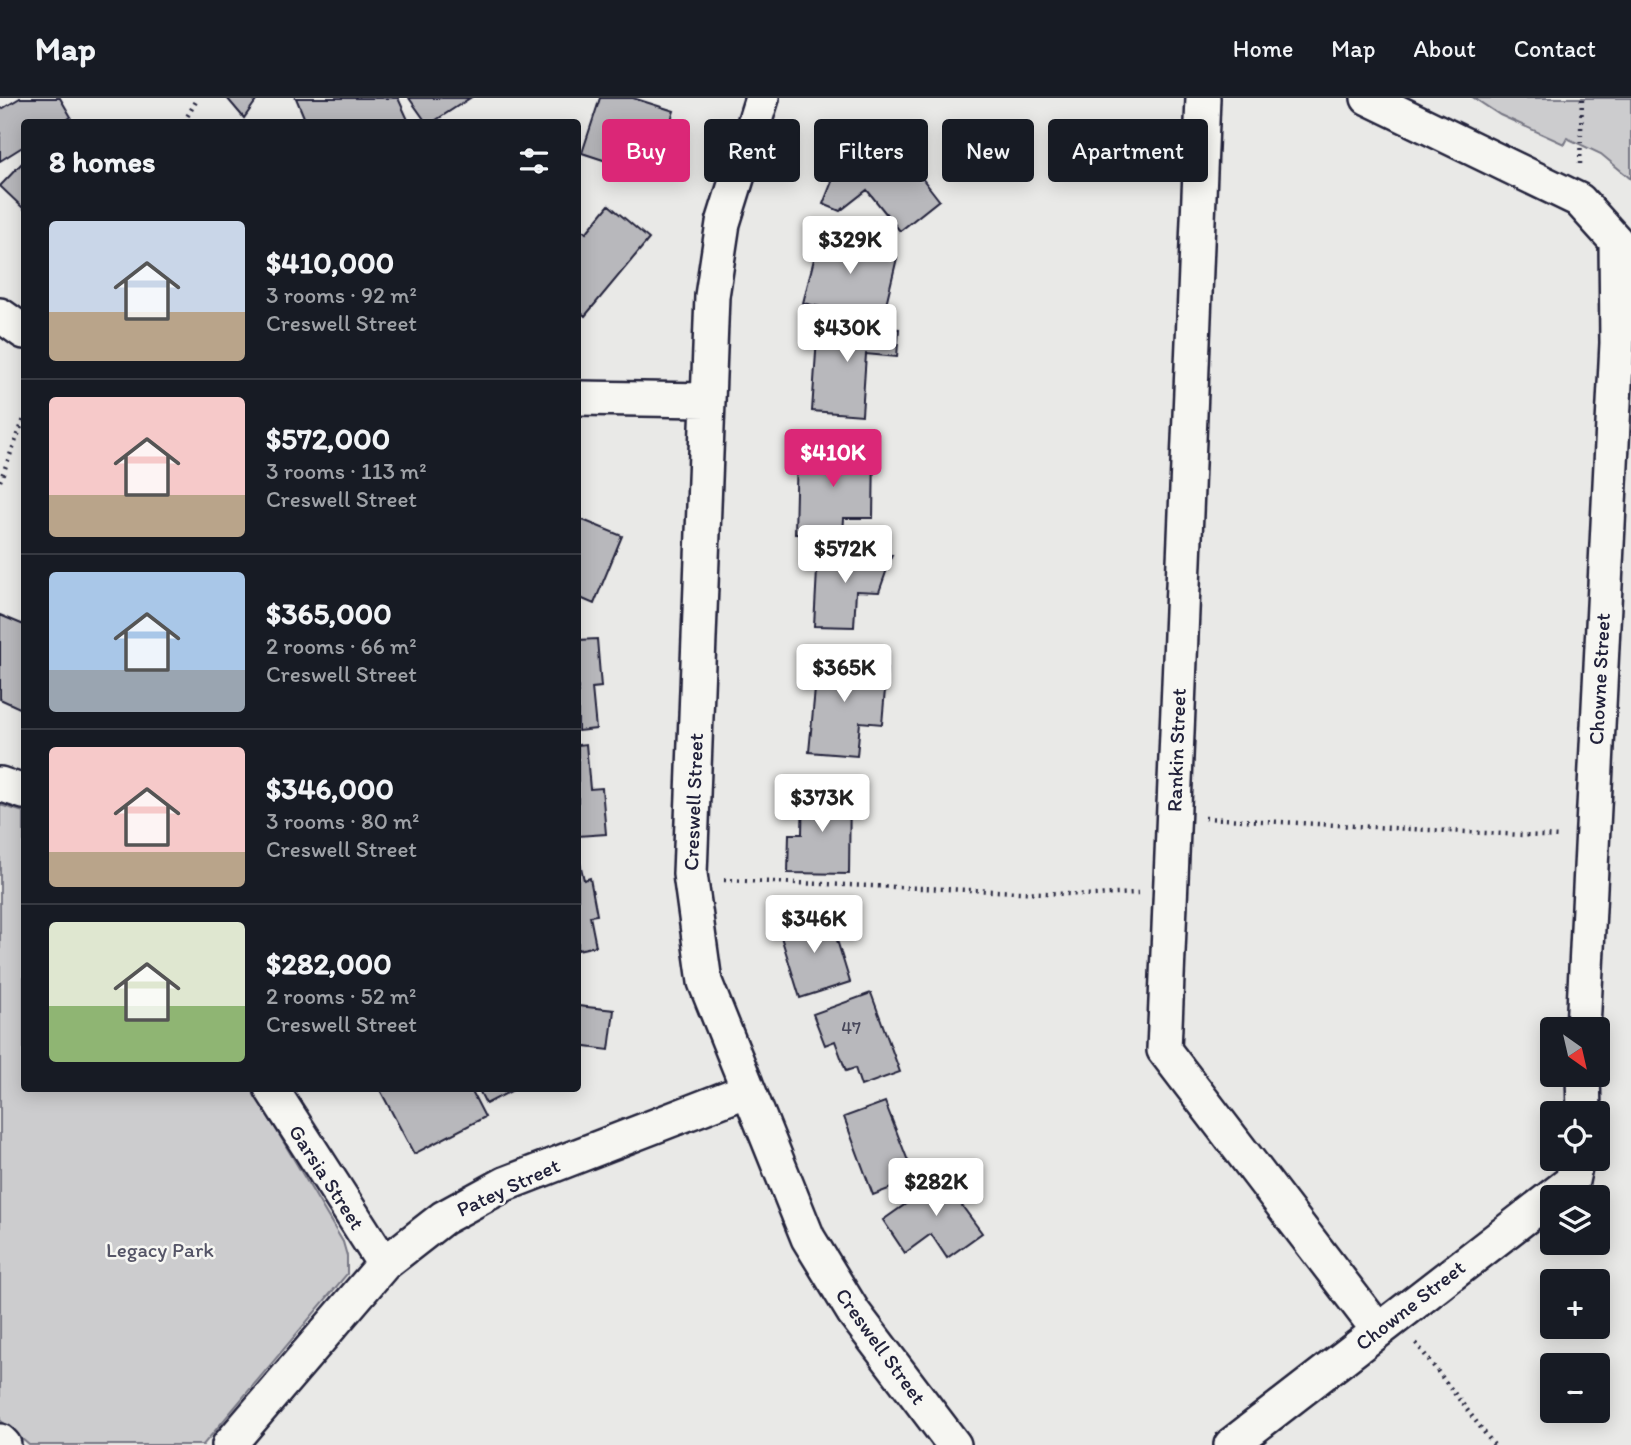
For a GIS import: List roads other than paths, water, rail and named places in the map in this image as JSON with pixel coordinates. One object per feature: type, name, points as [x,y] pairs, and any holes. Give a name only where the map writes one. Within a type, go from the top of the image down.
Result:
[{"type":"street","name":"Creswell Street","points":[[762,98],[719,244],[712,296],[706,400],[691,878],[705,982],[808,1238],[854,1313],[954,1445]]},
{"type":"street","name":"Rankin Street","points":[[1203,98],[1164,1050],[1387,1323]]},
{"type":"street","name":"Chowne Street","points":[[1368,98],[1579,200],[1616,240],[1621,427],[1592,838],[1584,1017]]},
{"type":"street","points":[[0,316],[21,330]]},
{"type":"street","points":[[581,398],[706,400]]},
{"type":"street","points":[[0,784],[21,791]]},
{"type":"street","name":"Patey Street","points":[[229,1445],[384,1265],[443,1218],[505,1184],[748,1090]]},
{"type":"street","name":"Garsia Street","points":[[274,1092],[384,1265]]},
{"type":"street","name":"Chowne Street","points":[[1231,1445],[1573,1181],[1575,1171]]},
{"type":"street","points":[[0,1441],[4,1445]]},
{"type":"park label","name":"Legacy Park","points":[[160,1249]]}]
